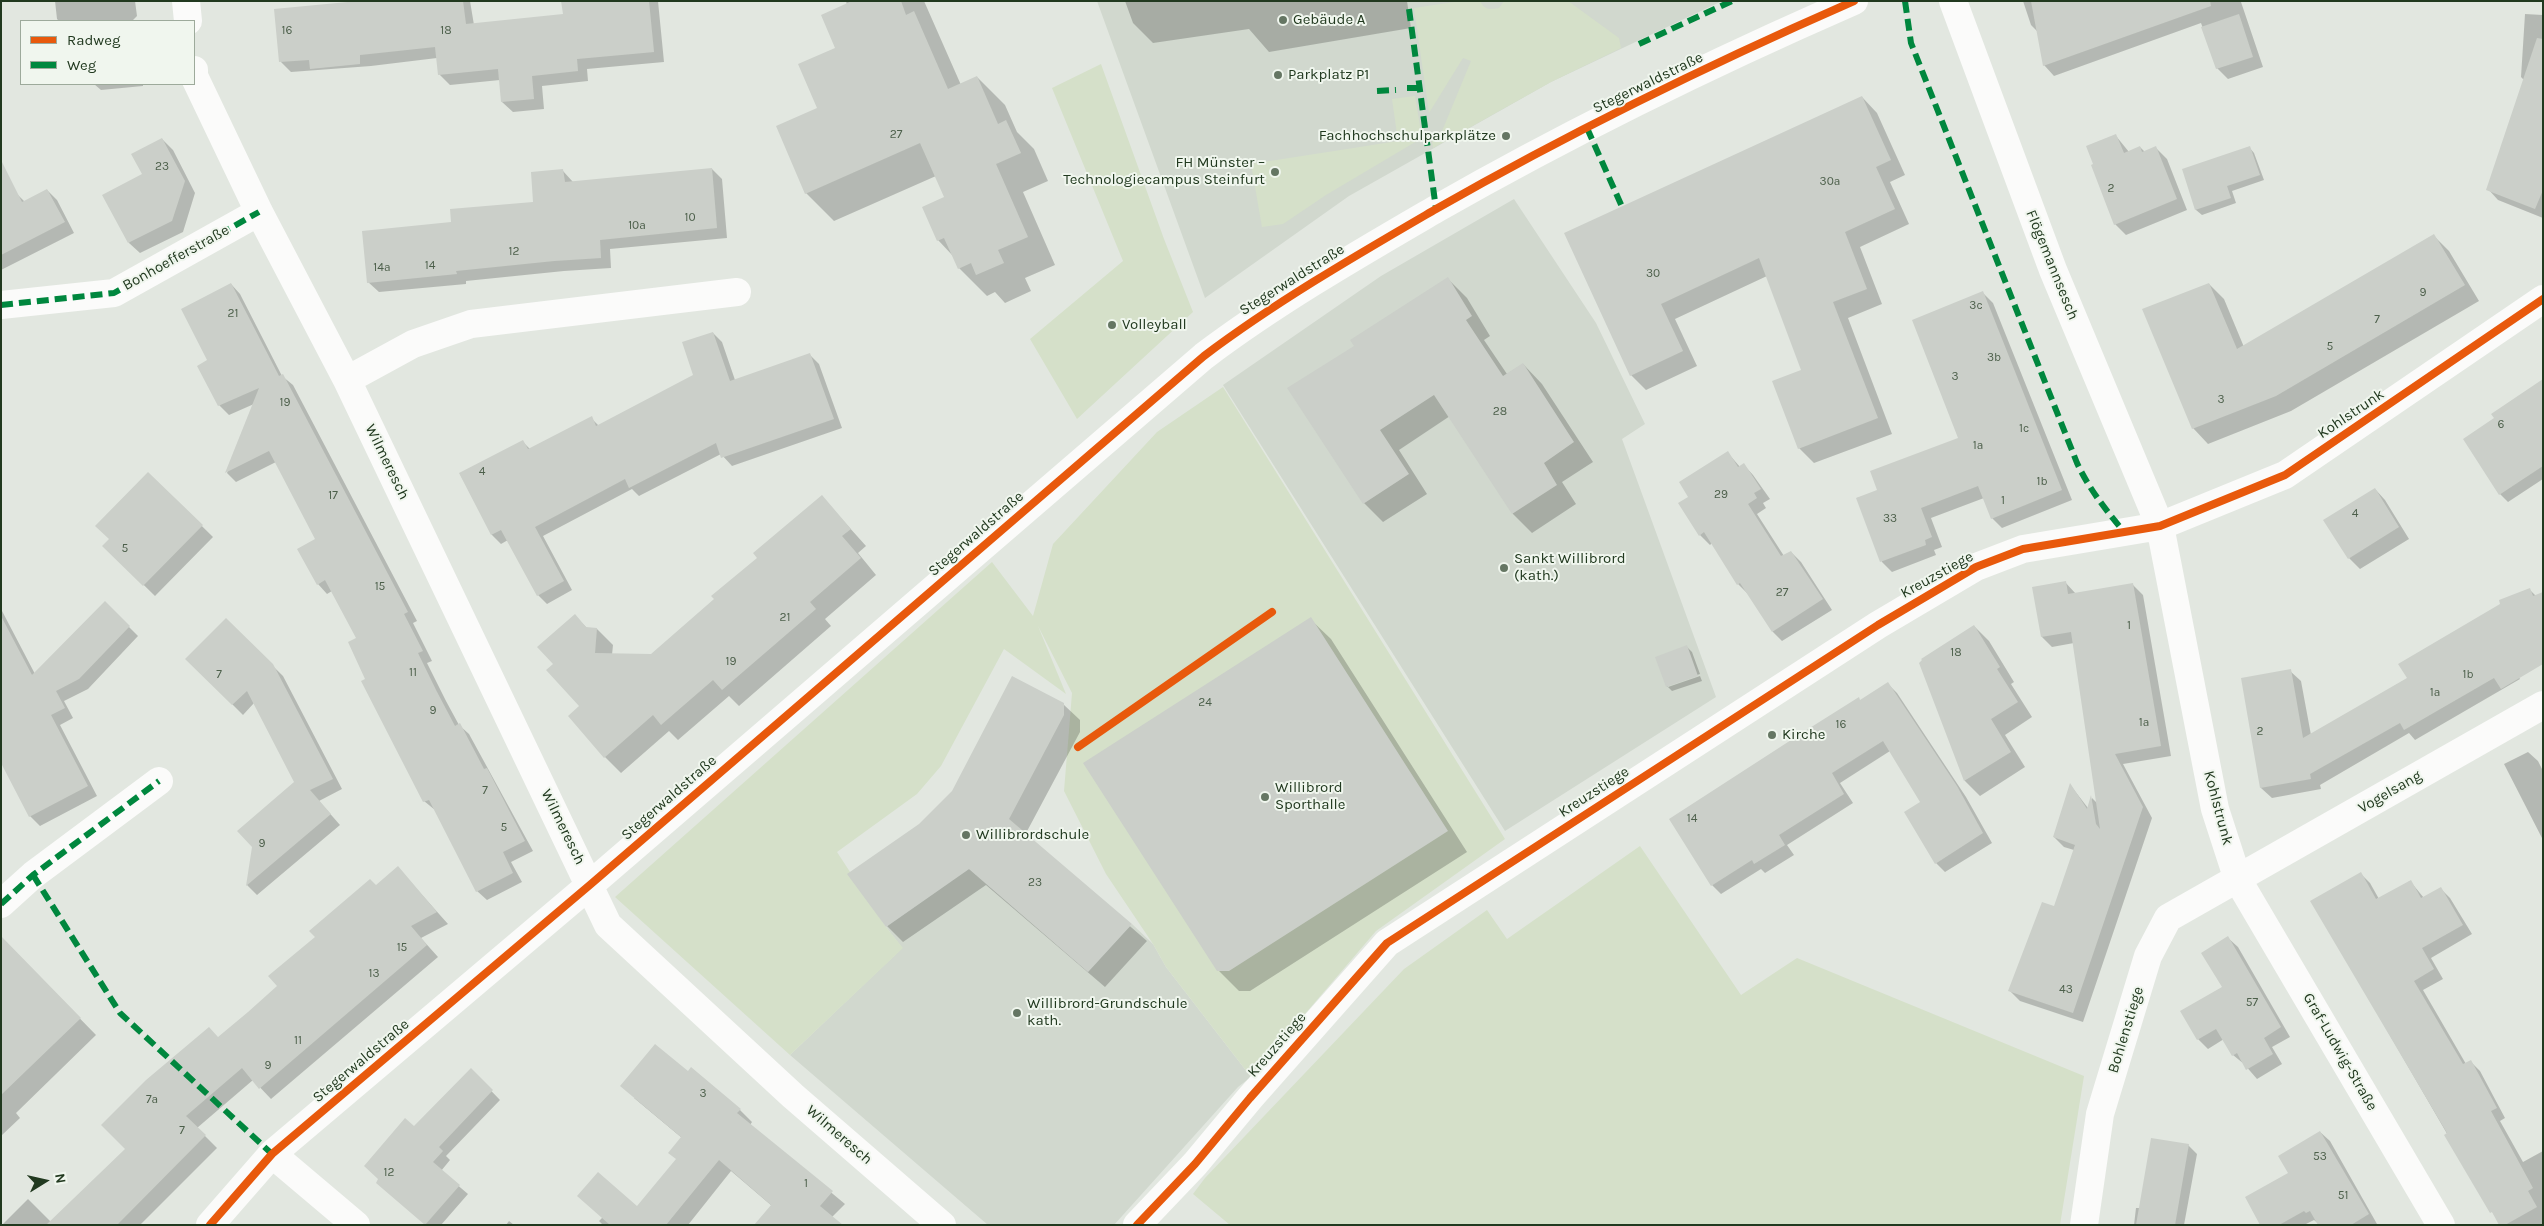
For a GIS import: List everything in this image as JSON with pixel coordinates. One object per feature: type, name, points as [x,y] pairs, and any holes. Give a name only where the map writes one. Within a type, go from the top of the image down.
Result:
[{"type":"street","points":[[186,1],[188,20]]},
{"type":"street","name":"Stegerwaldstraße","points":[[210,1225],[272,1154],[590,884],[1122,425],[1204,356],[1237,331],[1366,250],[1484,182],[1653,94],[1854,1]]},
{"type":"street","name":"Flögemannsesch","points":[[1953,1],[2053,270],[2160,526]]},
{"type":"street","name":"Wilmeresch","points":[[195,78],[259,212],[347,380],[608,925],[793,1096],[942,1225]]},
{"type":"street","name":"Bonhoefferstraße","points":[[1,305],[114,293],[259,212]]},
{"type":"street","points":[[347,380],[413,344],[471,324],[737,292]]},
{"type":"street","name":"Kohlstrunk","points":[[2238,880],[2215,808],[2160,526],[2285,475],[2543,299]]},
{"type":"street","name":"Kreuzstiege","points":[[1137,1225],[1195,1164],[1250,1098],[1386,943],[1878,625],[1976,567],[2023,549],[2160,526]]},
{"type":"street","name":"Vogelsang","points":[[2238,880],[2543,705]]},
{"type":"street","points":[[1,904],[33,875],[159,781]]},
{"type":"street","name":"Bohlenstiege","points":[[2084,1225],[2100,1114],[2148,956],[2168,918],[2238,880]]},
{"type":"street","name":"Graf-Ludwig-Straße","points":[[2238,880],[2441,1225]]},
{"type":"street","points":[[272,1154],[356,1225]]},
{"type":"shaded area","name":"FH Münster – Technologiecampus Steinfurt","points":[[1097,1],[1722,1],[1551,82],[1349,196],[1205,298]]},
{"type":"shaded area","name":"Sankt Willibrord (kath.)","points":[[1514,199],[1596,323],[1645,424],[1622,439],[1716,697],[1505,831],[1223,385],[1381,276]]},
{"type":"shaded area","name":"Willibrord-Grundschule kath.","points":[[969,869],[1088,972],[1132,924],[1153,944],[1166,967],[1251,1077],[1238,1087],[1114,1225],[988,1225],[790,1055],[902,948],[886,927]]},
{"type":"green space","points":[[1461,1],[1480,1],[1486,8],[1491,9],[1499,8],[1504,1],[1568,1],[1619,38],[1621,48],[1551,82],[1433,148],[1431,135],[1440,136],[1471,61],[1463,58],[1429,113],[1414,8]]},
{"type":"green space","points":[[1101,64],[1164,239],[1193,312],[1077,419],[1030,339],[1123,261],[1052,88]]},
{"type":"green space","points":[[1415,96],[1422,138],[1326,195],[1283,224],[1262,227],[1251,164],[1398,141],[1392,99]]},
{"type":"green space","points":[[1223,387],[1505,839],[1376,931],[1251,1077],[1166,967],[1153,944],[1106,874],[1064,791],[1072,693],[1038,626],[1066,694],[1004,649],[941,766],[917,794],[837,852],[886,927],[903,948],[790,1055],[615,897],[992,562],[1033,616],[1053,544],[1157,432]]},
{"type":"green space","points":[[1640,846],[1741,995],[1797,958],[2084,1076],[2060,1225],[1230,1225],[1193,1194],[1205,1178],[1404,969],[1487,910],[1507,939]]},
{"type":"building","points":[[358,1],[463,1],[466,24],[563,14],[561,1],[649,1],[654,52],[577,59],[578,71],[532,76],[534,99],[501,102],[498,69],[438,75],[435,47],[360,55],[360,64],[310,69],[309,60],[279,62],[274,9]]},
{"type":"building","points":[[852,1],[901,1],[906,15],[914,11],[948,89],[977,76],[998,124],[1006,120],[1021,153],[996,164],[1028,237],[998,250],[1004,263],[976,275],[971,263],[958,269],[944,238],[937,241],[922,207],[944,197],[920,143],[805,194],[776,126],[817,108],[798,64],[835,48],[821,15]]},
{"type":"building","points":[[2031,1],[2210,1],[2211,6],[2043,66]]},
{"type":"building","points":[[2239,14],[2253,57],[2216,69],[2201,27]]},
{"type":"building","points":[[2537,38],[2543,39],[2543,190],[2535,209],[2486,190]]},
{"type":"building","points":[[1862,96],[1891,160],[1876,167],[1895,209],[1845,232],[1867,289],[1833,302],[1878,418],[1798,449],[1772,381],[1801,370],[1759,258],[1661,304],[1683,351],[1630,376],[1564,233]]},
{"type":"building","points":[[2116,134],[2124,153],[2140,146],[2142,152],[2156,146],[2177,199],[2114,225],[2091,165],[2093,164],[2086,146]]},
{"type":"building","points":[[162,138],[185,181],[172,221],[128,243],[102,195],[142,174],[131,154]]},
{"type":"building","points":[[2250,146],[2260,175],[2227,186],[2231,198],[2195,210],[2182,169]]},
{"type":"building","points":[[1,160],[22,202],[47,189],[65,222],[1,255]]},
{"type":"building","points":[[712,168],[717,228],[600,240],[601,258],[456,271],[457,274],[367,283],[362,231],[451,222],[450,209],[533,202],[531,172],[563,169],[565,182]]},
{"type":"building","points":[[2434,234],[2465,285],[2276,396],[2192,429],[2142,309],[2209,283],[2237,349]]},
{"type":"building","points":[[1448,277],[1472,316],[1466,320],[1503,376],[1523,363],[1574,442],[1544,463],[1557,485],[1512,514],[1434,395],[1380,430],[1409,474],[1363,504],[1287,388],[1354,346],[1350,340]]},
{"type":"building","points":[[231,283],[279,376],[283,374],[408,612],[404,614],[423,651],[418,653],[436,690],[455,726],[460,723],[484,769],[487,768],[525,841],[503,852],[513,873],[476,892],[429,800],[423,802],[361,681],[365,679],[348,642],[356,638],[325,580],[317,585],[297,549],[315,539],[269,451],[225,473],[259,388],[218,406],[197,366],[207,360],[181,309]]},
{"type":"building","points":[[1983,291],[2062,490],[1991,519],[1978,486],[1921,508],[1932,537],[1925,540],[1926,545],[1880,562],[1856,498],[1877,490],[1870,471],[1958,438],[1912,320]]},
{"type":"building","points":[[713,332],[730,381],[810,353],[834,419],[721,458],[716,443],[629,488],[625,479],[535,527],[564,581],[537,596],[501,530],[491,535],[459,473],[523,440],[528,449],[592,416],[596,426],[693,375],[682,342]]},
{"type":"building","points":[[2543,379],[2543,466],[2499,495],[2463,439],[2494,418],[2491,414]]},
{"type":"building","points":[[1728,451],[1738,467],[1744,463],[1761,489],[1754,493],[1757,498],[1748,504],[1781,556],[1791,551],[1823,599],[1772,632],[1740,583],[1737,585],[1704,532],[1699,536],[1678,503],[1688,497],[1679,482]]},
{"type":"building","points":[[148,472],[203,525],[143,586],[102,546],[109,539],[95,526]]},
{"type":"building","points":[[2375,488],[2399,527],[2348,559],[2323,520]]},
{"type":"building","points":[[822,495],[851,529],[842,536],[861,558],[810,602],[816,609],[722,690],[713,680],[661,725],[653,715],[604,758],[568,716],[579,706],[546,670],[553,664],[537,647],[575,614],[586,627],[597,628],[595,653],[651,654],[714,599],[711,596],[757,558],[753,553]]},
{"type":"building","points":[[2066,581],[2068,594],[2133,583],[2161,746],[2115,754],[2143,807],[2073,1013],[2008,991],[2042,902],[2054,906],[2075,845],[2053,837],[2070,783],[2087,809],[2091,795],[2096,824],[2100,829],[2071,632],[2041,637],[2032,587]]},
{"type":"building","points":[[2530,588],[2533,596],[2543,592],[2543,664],[2501,689],[2494,678],[2404,730],[2400,723],[2310,774],[2311,779],[2260,788],[2241,678],[2291,669],[2303,738],[2407,678],[2398,664],[2500,604],[2499,600]]},
{"type":"building","points":[[105,601],[130,626],[79,679],[56,691],[65,708],[51,715],[88,786],[29,817],[1,763],[1,616],[32,675]]},
{"type":"building","name":"Willibrord Sporthalle","points":[[1311,617],[1448,831],[1229,971],[1217,971],[1083,763]]},
{"type":"building","points":[[226,618],[273,664],[333,779],[310,790],[331,814],[246,886],[252,847],[237,831],[294,782],[247,691],[232,705],[185,659]]},
{"type":"building","points":[[1974,625],[2000,667],[1997,669],[2018,702],[1991,719],[2011,752],[1964,781],[1919,663],[1921,659]]},
{"type":"building","points":[[1687,645],[1698,676],[1666,687],[1655,657]]},
{"type":"building","name":"Willibrordschule","points":[[1012,676],[1064,703],[1064,715],[1009,819],[1132,924],[1088,972],[969,869],[886,927],[847,874],[919,824],[952,791]]},
{"type":"building","points":[[1888,682],[1957,786],[1983,833],[1935,864],[1904,812],[1920,802],[1883,741],[1832,773],[1844,794],[1779,835],[1785,845],[1754,864],[1752,860],[1711,886],[1669,819],[1859,697],[1860,700]]},
{"type":"building","points":[[398,866],[437,912],[411,926],[427,945],[259,1089],[242,1068],[186,1116],[206,1135],[117,1225],[46,1225],[125,1149],[101,1125],[146,1080],[209,1027],[218,1037],[248,1012],[277,986],[268,976],[315,937],[309,931],[370,879],[376,885]]},
{"type":"building","points":[[2361,872],[2376,899],[2411,880],[2421,898],[2441,887],[2463,925],[2422,948],[2434,969],[2414,981],[2463,1064],[2471,1060],[2497,1108],[2491,1111],[2533,1188],[2528,1191],[2537,1207],[2505,1225],[2499,1225],[2492,1212],[2490,1213],[2444,1135],[2447,1133],[2310,901]]},
{"type":"building","points":[[1,936],[81,1018],[1,1095]]},
{"type":"building","points":[[2228,936],[2281,1027],[2264,1038],[2273,1054],[2246,1070],[2237,1053],[2232,1056],[2216,1029],[2197,1040],[2180,1011],[2222,987],[2201,953]]},
{"type":"building","points":[[655,1044],[688,1071],[691,1067],[741,1109],[737,1113],[833,1191],[820,1206],[843,1225],[754,1225],[771,1205],[719,1160],[666,1225],[610,1225],[577,1196],[598,1172],[637,1206],[676,1159],[668,1153],[681,1137],[620,1086]]},
{"type":"building","points":[[471,1068],[493,1090],[439,1147],[443,1151],[433,1162],[460,1185],[425,1225],[376,1183],[378,1179],[364,1166],[405,1118],[414,1126]]},
{"type":"building","points":[[2320,1131],[2369,1214],[2351,1225],[2318,1225],[2310,1211],[2306,1213],[2304,1211],[2279,1225],[2260,1225],[2245,1197],[2288,1173],[2278,1156]]},
{"type":"building","points":[[2151,1138],[2189,1144],[2175,1225],[2136,1225]]},
{"type":"marked path","points":[[1639,44],[1732,1]]},
{"type":"marked path","points":[[1905,1],[1911,43],[2077,463],[2092,490],[2124,532]]},
{"type":"marked path","points":[[1409,9],[1436,209]]},
{"type":"marked path","points":[[1407,88],[1420,88]]},
{"type":"marked path","points":[[1377,91],[1396,90]]},
{"type":"marked path","points":[[1587,128],[1623,209]]},
{"type":"marked path","points":[[1,305],[114,293],[259,212]]},
{"type":"marked path","points":[[1,904],[33,875],[159,781]]},
{"type":"marked path","points":[[33,875],[120,1013],[272,1154]]},
{"type":"cycle path","points":[[210,1225],[272,1154],[591,884],[1204,356],[1260,316],[1318,279],[1487,180],[1642,99],[1854,1]]},
{"type":"cycle path","points":[[1137,1225],[1195,1164],[1250,1098],[1387,943],[1878,625],[1976,567],[2023,549],[2160,526],[2285,475],[2543,299]]},
{"type":"cycle path","points":[[1078,747],[1272,612]]},
{"type":"place","name":"Gebäude A","points":[[1283,20]]},
{"type":"place","name":"Parkplatz P1","points":[[1278,75]]},
{"type":"place","name":"Fachhochschulparkplätze","points":[[1506,136]]},
{"type":"place","name":"FH Münster – Technologiecampus Steinfurt","points":[[1275,172]]},
{"type":"place","name":"Volleyball","points":[[1112,325]]},
{"type":"place","name":"Sankt Willibrord (kath.)","points":[[1504,568]]},
{"type":"place","name":"Kirche","points":[[1772,735]]},
{"type":"place","name":"Willibrord Sporthalle","points":[[1265,797]]},
{"type":"place","name":"Willibrordschule","points":[[966,835]]},
{"type":"place","name":"Willibrord-Grundschule kath.","points":[[1017,1013]]}]
